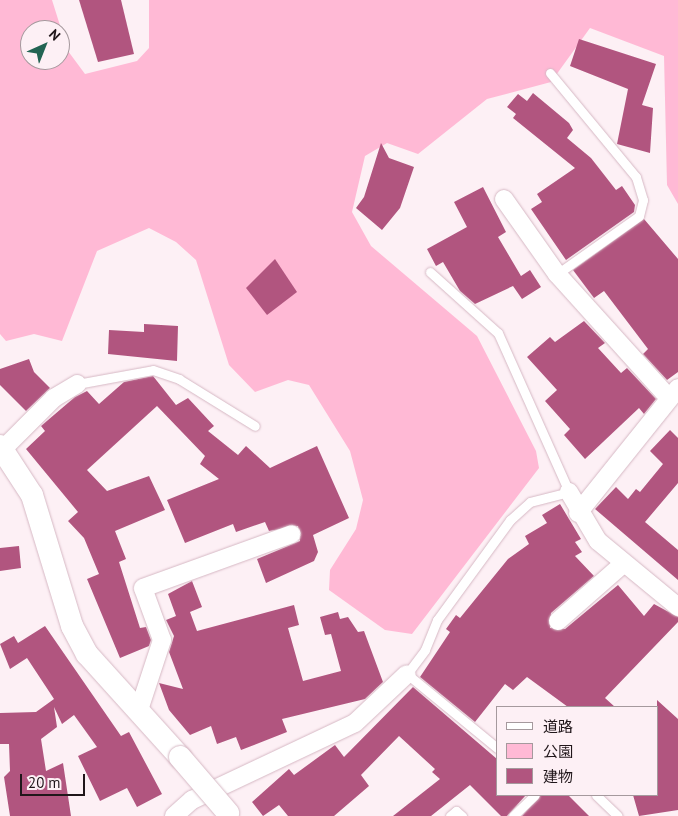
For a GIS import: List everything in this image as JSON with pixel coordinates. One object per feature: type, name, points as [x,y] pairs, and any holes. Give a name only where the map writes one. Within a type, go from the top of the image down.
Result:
[{"type":"street","points":[[504,199],[557,274],[673,392],[578,513]]},
{"type":"street","points":[[77,384],[54,398],[2,447],[32,495],[72,626],[88,654],[180,756],[229,814]]},
{"type":"street","points":[[569,492],[578,513],[623,564],[678,607]]},
{"type":"street","points":[[139,710],[162,640],[143,588],[292,534]]},
{"type":"street","points":[[558,621],[623,564]]},
{"type":"street","points":[[174,816],[192,800],[355,723],[407,674]]},
{"type":"lane","points":[[550,74],[636,177],[643,200],[639,216],[557,274]]},
{"type":"lane","points":[[430,272],[498,333],[569,492],[530,502],[510,520],[437,620],[425,650],[407,674],[496,747]]},
{"type":"lane","points":[[77,384],[153,370],[179,379],[255,426]]},
{"type":"lane","points":[[513,816],[534,796]]},
{"type":"lane","points":[[597,796],[618,816]]},
{"type":"lane","points":[[450,816],[456,810],[462,816]]},
{"type":"green space","points":[[0,0],[52,0],[58,20],[20,20],[20,70],[70,70],[70,54],[85,74],[137,61],[149,48],[149,0],[678,0],[678,204],[667,185],[664,56],[590,28],[551,82],[487,99],[418,154],[387,143],[365,156],[352,212],[371,246],[477,336],[536,451],[539,468],[412,634],[385,630],[329,590],[330,570],[356,529],[363,500],[350,451],[309,385],[288,380],[255,392],[229,365],[196,260],[176,242],[149,228],[97,251],[62,341],[34,334],[6,341],[0,334]]},
{"type":"building","points":[[79,0],[121,0],[134,54],[98,62]]},
{"type":"building","points":[[579,39],[656,64],[642,105],[653,108],[650,153],[617,144],[628,89],[570,66]]},
{"type":"building","points":[[533,93],[569,123],[573,130],[567,138],[591,158],[616,190],[622,186],[635,205],[634,212],[566,260],[531,209],[542,202],[537,194],[575,168],[513,118],[516,114],[507,107],[518,94],[527,101]]},
{"type":"building","points":[[381,143],[389,158],[414,167],[400,208],[382,230],[356,208],[364,197]]},
{"type":"building","points":[[483,187],[506,232],[498,237],[521,276],[530,270],[541,287],[522,299],[513,286],[475,304],[460,291],[443,262],[436,266],[427,249],[467,227],[454,202]]},
{"type":"building","points":[[644,219],[678,259],[678,372],[667,380],[643,354],[648,349],[604,291],[594,298],[573,270]]},
{"type":"building","points":[[275,259],[297,292],[267,315],[246,288]]},
{"type":"building","points":[[584,321],[605,343],[598,348],[621,373],[627,368],[656,399],[644,414],[639,408],[585,459],[564,435],[570,429],[545,401],[557,390],[527,357],[550,337],[555,342]]},
{"type":"building","points":[[144,324],[178,326],[177,361],[108,354],[109,330],[144,332]]},
{"type":"building","points":[[29,359],[34,372],[50,388],[26,411],[0,385],[0,369]]},
{"type":"building","points":[[153,376],[176,405],[188,398],[214,426],[208,431],[238,455],[246,446],[270,468],[317,446],[349,518],[313,535],[318,552],[314,561],[266,583],[257,559],[300,541],[298,526],[269,531],[265,522],[236,532],[233,524],[185,543],[167,500],[219,479],[200,464],[205,456],[157,406],[87,470],[107,491],[149,476],[165,510],[115,531],[126,559],[119,562],[140,628],[146,627],[151,640],[149,646],[120,658],[87,579],[99,574],[84,538],[68,521],[78,512],[26,449],[45,431],[41,426],[75,397],[87,391],[99,404],[124,382]]},
{"type":"building","points":[[670,430],[678,438],[678,483],[645,522],[678,550],[678,580],[595,509],[616,487],[628,499],[636,489],[640,492],[663,464],[650,451]]},
{"type":"building","points":[[560,504],[581,539],[575,542],[582,552],[575,556],[594,576],[551,613],[550,628],[565,629],[618,585],[644,616],[654,604],[678,617],[678,622],[605,698],[614,706],[567,706],[527,677],[513,690],[505,684],[475,722],[420,677],[450,632],[446,629],[456,615],[460,618],[508,559],[529,544],[525,536],[547,523],[542,515]]},
{"type":"building","points":[[19,546],[21,568],[0,571],[0,548]]},
{"type":"building","points":[[192,581],[202,607],[190,612],[197,631],[294,605],[299,625],[288,628],[303,681],[341,671],[331,634],[325,635],[320,617],[338,612],[340,619],[348,617],[358,632],[364,631],[383,682],[365,699],[282,719],[287,732],[241,750],[236,737],[217,744],[211,726],[190,735],[169,710],[159,683],[183,689],[169,652],[174,636],[166,620],[176,616],[168,594]]},
{"type":"building","points":[[45,626],[121,736],[129,732],[162,794],[137,807],[127,788],[100,801],[78,756],[97,747],[74,715],[62,724],[54,707],[57,727],[41,739],[46,771],[63,763],[71,816],[10,816],[4,777],[10,771],[9,744],[0,744],[0,713],[36,712],[54,699],[27,658],[10,669],[0,644],[14,636],[18,643]]},
{"type":"building","points":[[413,687],[496,758],[496,796],[525,796],[507,816],[501,816],[470,785],[431,816],[393,816],[440,779],[432,772],[435,769],[399,736],[361,775],[369,786],[334,816],[288,816],[279,805],[263,816],[252,802],[289,769],[294,775],[335,745],[344,757]]},
{"type":"building","points":[[657,700],[678,719],[678,810],[639,816],[633,796],[658,796]]},
{"type":"building","points":[[540,796],[569,796],[589,816],[522,816]]}]
